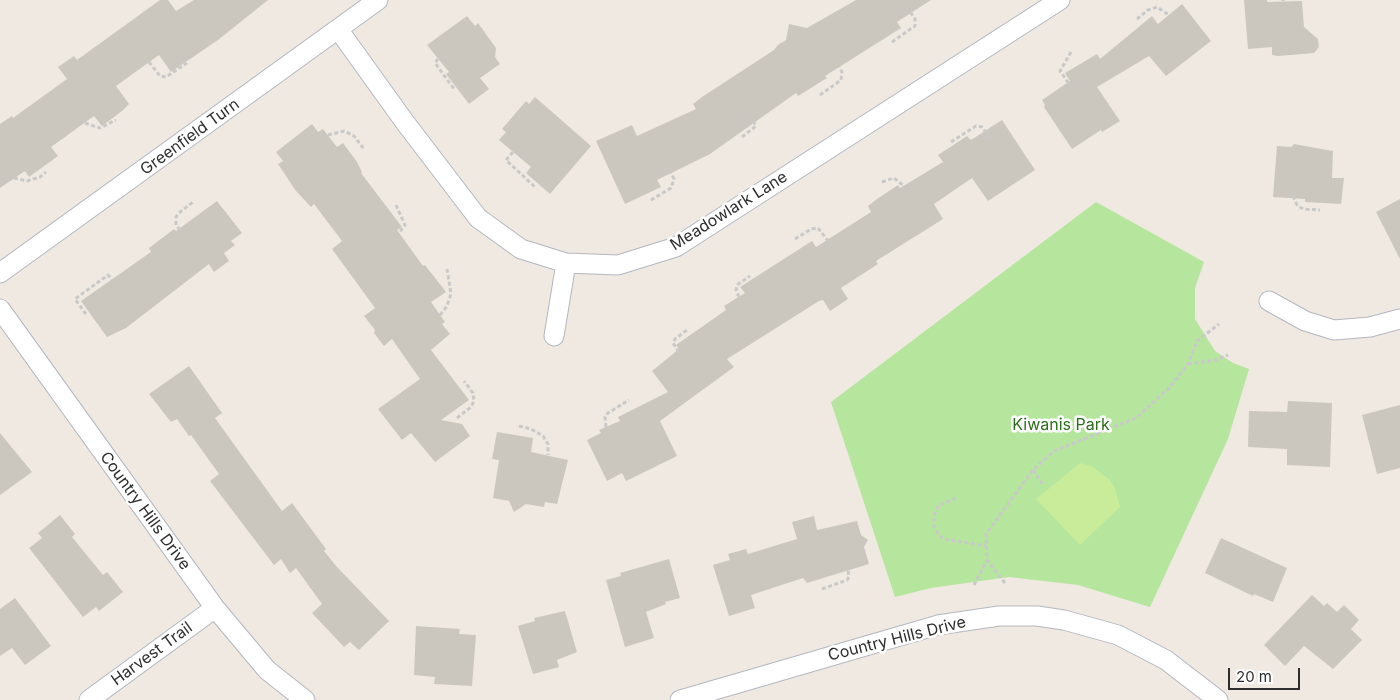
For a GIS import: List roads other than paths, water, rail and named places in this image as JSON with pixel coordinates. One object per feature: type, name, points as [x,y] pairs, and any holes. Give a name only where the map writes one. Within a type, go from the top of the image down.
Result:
[{"type":"street","name":"Greenfield Turn","points":[[0,273],[378,0]]},
{"type":"street","name":"Meadowlark Lane","points":[[338,29],[404,121],[478,218],[521,248],[566,263],[618,265],[676,248],[1060,0]]},
{"type":"street","points":[[554,336],[566,263]]},
{"type":"street","points":[[1269,301],[1305,321],[1334,330],[1370,327],[1400,319]]},
{"type":"street","name":"Country Hills Drive","points":[[0,309],[215,608],[267,670],[306,700]]},
{"type":"street","name":"Harvest Trail","points":[[89,700],[215,608]]},
{"type":"street","name":"Country Hills Drive","points":[[680,700],[938,625],[1000,616],[1037,616],[1064,620],[1118,635],[1166,660],[1218,700]]},
{"type":"park label","name":"Kiwanis Park","points":[[1061,425]]}]
